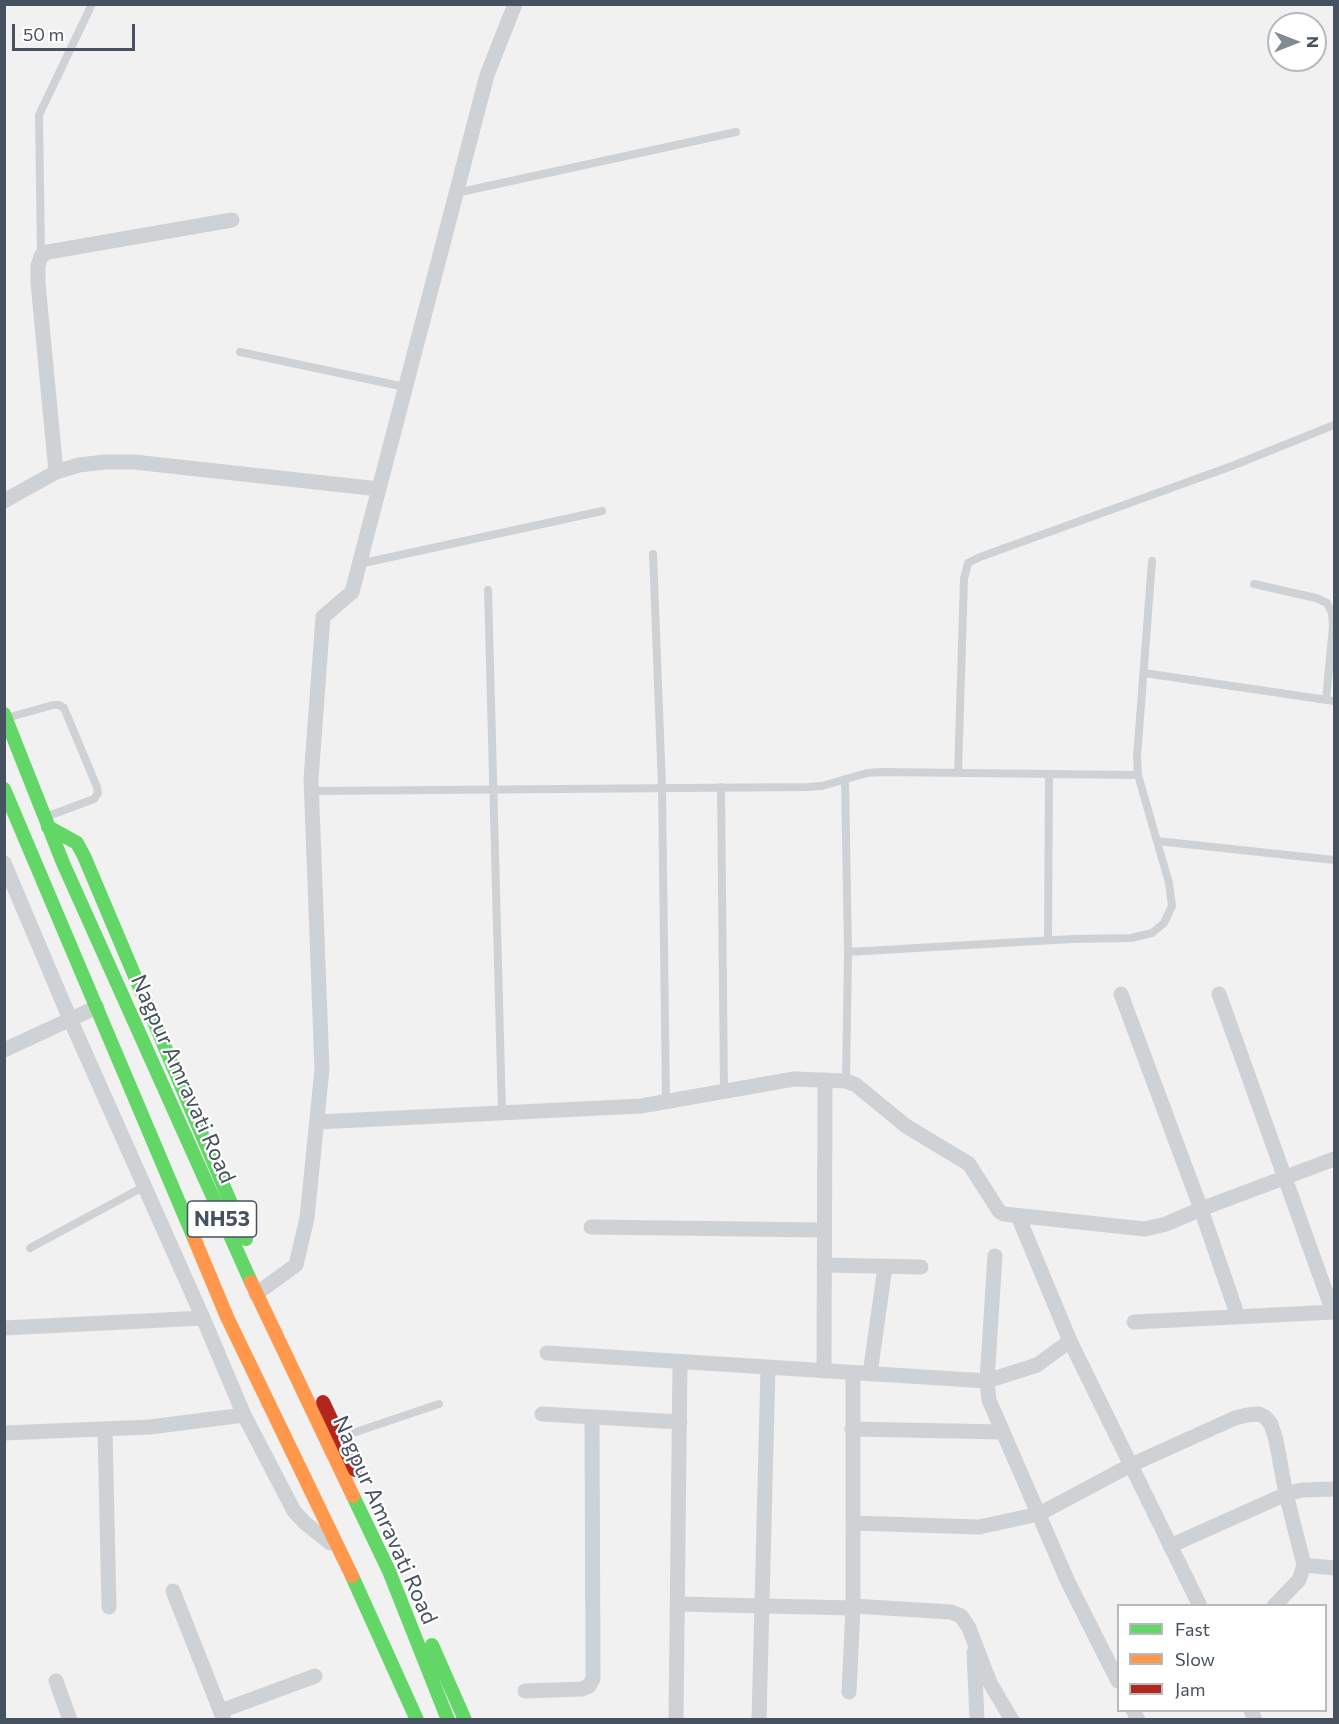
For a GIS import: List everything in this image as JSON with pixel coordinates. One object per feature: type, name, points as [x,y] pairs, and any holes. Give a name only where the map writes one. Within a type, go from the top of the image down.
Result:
[{"type":"main road","name":"Nagpur Amravati Road","points":[[5,716],[77,896],[261,1290],[326,1441],[389,1571],[448,1719]]},
{"type":"main road","name":"NH53","points":[[4,789],[226,1317],[339,1550],[417,1719]]},
{"type":"main road","points":[[47,822],[77,843],[84,856],[261,1290],[340,1437],[465,1719]]},
{"type":"street","points":[[261,1290],[296,1265],[307,1218],[322,1069],[312,791],[323,617],[352,592],[454,193],[487,75],[515,4]]},
{"type":"street","points":[[56,472],[38,283],[38,266],[41,256],[48,252],[232,220]]},
{"type":"street","points":[[4,501],[56,472],[93,462],[134,462],[379,489]]},
{"type":"street","points":[[4,863],[244,1415],[294,1511],[305,1523],[339,1550]]},
{"type":"street","points":[[1121,994],[1201,1209],[1238,1317]]},
{"type":"street","points":[[1134,1322],[1334,1312],[1219,994]]},
{"type":"street","points":[[4,1050],[97,1007]]},
{"type":"street","points":[[317,1122],[640,1106],[794,1079],[846,1081],[856,1085],[906,1126],[969,1164],[999,1211],[1004,1214],[1145,1229],[1166,1224],[1335,1159]]},
{"type":"street","points":[[824,1371],[825,1080]]},
{"type":"street","points":[[1018,1216],[1070,1341],[1199,1604]]},
{"type":"street","points":[[591,1227],[824,1230]]},
{"type":"street","points":[[995,1256],[987,1381],[989,1400],[1068,1582],[1117,1678]]},
{"type":"street","points":[[824,1265],[921,1267]]},
{"type":"street","points":[[870,1374],[885,1267]]},
{"type":"street","points":[[4,1328],[203,1318]]},
{"type":"street","points":[[547,1353],[987,1381],[1037,1365],[1070,1341]]},
{"type":"street","points":[[676,1719],[680,1362]]},
{"type":"street","points":[[759,1719],[768,1368]]},
{"type":"street","points":[[849,1692],[853,1607],[853,1373]]},
{"type":"street","points":[[542,1414],[680,1422]]},
{"type":"street","points":[[853,1523],[979,1527],[1039,1515],[1131,1465],[1235,1418],[1259,1414],[1271,1424],[1274,1432],[1286,1494],[1304,1565],[1299,1580],[1275,1604]]},
{"type":"street","points":[[4,1433],[150,1427],[244,1415]]},
{"type":"street","points":[[525,1691],[582,1689],[589,1686],[593,1679],[592,1417]]},
{"type":"street","points":[[105,1429],[109,1607]]},
{"type":"street","points":[[852,1429],[1003,1432]]},
{"type":"street","points":[[1170,1546],[1286,1494],[1302,1490],[1335,1489]]},
{"type":"street","points":[[1304,1565],[1335,1568]]},
{"type":"street","points":[[173,1591],[222,1715],[315,1676]]},
{"type":"street","points":[[678,1604],[853,1607],[951,1612],[961,1616],[969,1628],[990,1683],[1012,1719]]},
{"type":"street","points":[[973,1638],[977,1719]]},
{"type":"street","points":[[56,1681],[70,1719]]},
{"type":"lane","points":[[41,256],[39,115],[92,4]]},
{"type":"lane","points":[[454,193],[736,132]]},
{"type":"lane","points":[[240,352],[405,387]]},
{"type":"lane","points":[[958,773],[964,579],[969,563],[980,556],[1232,466],[1335,425]]},
{"type":"lane","points":[[359,564],[602,511]]},
{"type":"lane","points":[[653,554],[662,787],[666,1102]]},
{"type":"lane","points":[[848,952],[1048,940],[1131,938],[1152,933],[1164,923],[1172,906],[1169,883],[1138,775],[1137,757],[1152,561]]},
{"type":"lane","points":[[1144,673],[1330,700],[1333,626],[1332,613],[1327,603],[1316,598],[1254,584]]},
{"type":"lane","points":[[488,590],[502,1113]]},
{"type":"lane","points":[[5,716],[53,705],[64,708],[97,787],[98,793],[94,798],[47,822]]},
{"type":"lane","points":[[312,791],[808,787],[822,786],[882,771],[1138,775]]},
{"type":"lane","points":[[1048,940],[1049,775]]},
{"type":"lane","points":[[845,779],[848,952],[846,1081]]},
{"type":"lane","points":[[721,787],[724,1091]]},
{"type":"lane","points":[[1157,841],[1335,860]]},
{"type":"lane","points":[[30,1248],[145,1186]]},
{"type":"lane","points":[[326,1441],[439,1404]]},
{"type":"traffic: fast","points":[[4,714],[63,863],[251,1282]]},
{"type":"traffic: fast","points":[[4,789],[194,1238]]},
{"type":"traffic: fast","points":[[48,827],[77,843],[84,856],[246,1239]]},
{"type":"traffic: fast","points":[[353,1496],[389,1571],[448,1720]]},
{"type":"traffic: fast","points":[[352,1576],[417,1720]]},
{"type":"traffic: fast","points":[[432,1645],[465,1720]]},
{"type":"traffic: slow","points":[[194,1238],[227,1317],[352,1576]]},
{"type":"traffic: slow","points":[[251,1282],[353,1496]]},
{"type":"traffic: jam","points":[[323,1402],[355,1470]]}]
